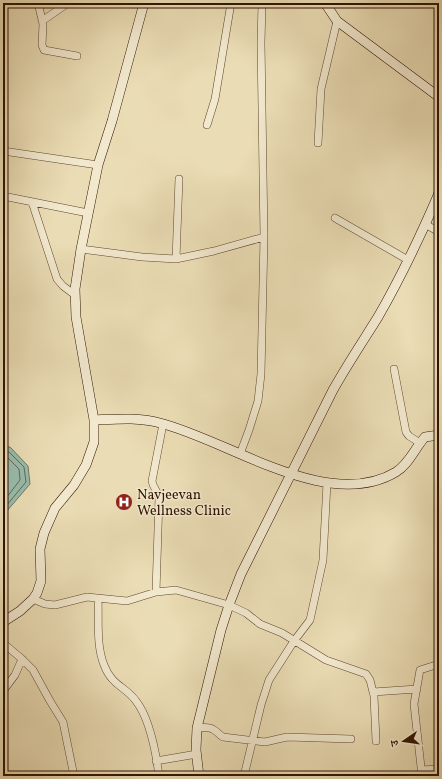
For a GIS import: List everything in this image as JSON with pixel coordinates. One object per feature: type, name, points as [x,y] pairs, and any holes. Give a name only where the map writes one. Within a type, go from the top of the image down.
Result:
[{"type":"street","points":[[38,3],[42,20],[42,45],[44,50],[77,56]]},
{"type":"street","points":[[42,20],[68,3]]},
{"type":"street","points":[[3,622],[20,611],[33,599],[37,593],[41,581],[40,549],[44,533],[55,508],[74,485],[86,465],[94,442],[94,420],[76,317],[75,295],[81,249],[98,165],[112,121],[144,3]]},
{"type":"street","points":[[206,125],[214,99],[231,3]]},
{"type":"street","points":[[240,454],[249,430],[260,389],[264,237],[261,43],[262,3]]},
{"type":"street","points":[[325,3],[337,21],[439,96]]},
{"type":"street","points":[[318,143],[321,88],[337,21]]},
{"type":"street","points":[[3,151],[98,165]]},
{"type":"street","points":[[176,259],[179,179]]},
{"type":"street","points":[[199,776],[196,754],[197,728],[221,630],[241,574],[342,373],[378,317],[408,260],[439,193]]},
{"type":"street","points":[[3,196],[88,213]]},
{"type":"street","points":[[32,202],[57,279],[63,286],[75,295]]},
{"type":"street","points":[[335,218],[408,260]]},
{"type":"street","points":[[425,224],[439,232]]},
{"type":"street","points":[[81,249],[153,258],[176,259],[214,251],[264,237]]},
{"type":"street","points":[[394,369],[404,428],[409,436],[420,443]]},
{"type":"street","points":[[94,420],[132,418],[163,424],[184,430],[240,454],[303,478],[327,483],[362,483],[384,477],[403,466],[425,437],[439,434]]},
{"type":"street","points":[[156,592],[159,498],[158,493],[153,486],[152,480],[163,424]]},
{"type":"street","points":[[244,776],[261,705],[269,680],[294,641],[310,620],[322,565],[327,483]]},
{"type":"street","points":[[33,599],[52,606],[85,597],[127,601],[156,592],[176,590],[229,605],[249,614],[260,624],[282,633],[326,660],[366,674],[370,680],[376,708],[376,741]]},
{"type":"street","points":[[98,599],[100,646],[104,664],[112,680],[130,694],[137,701],[142,710],[147,723],[159,776]]},
{"type":"street","points":[[3,643],[33,670],[64,725],[74,776]]},
{"type":"street","points":[[3,691],[15,675],[22,659]]},
{"type":"street","points":[[439,664],[420,670],[414,704],[422,773],[439,769]]},
{"type":"street","points":[[373,692],[417,689]]},
{"type":"street","points":[[197,728],[210,728],[223,737],[253,739],[265,742],[287,737],[351,739]]},
{"type":"street","points":[[156,761],[196,754]]},
{"type":"street","points":[[3,775],[13,776]]},
{"type":"water","points":[[3,447],[10,447],[28,466],[30,484],[6,512],[3,511]]},
{"type":"place","name":"Navjeevan Wellness Clinic","points":[[124,502]]}]
